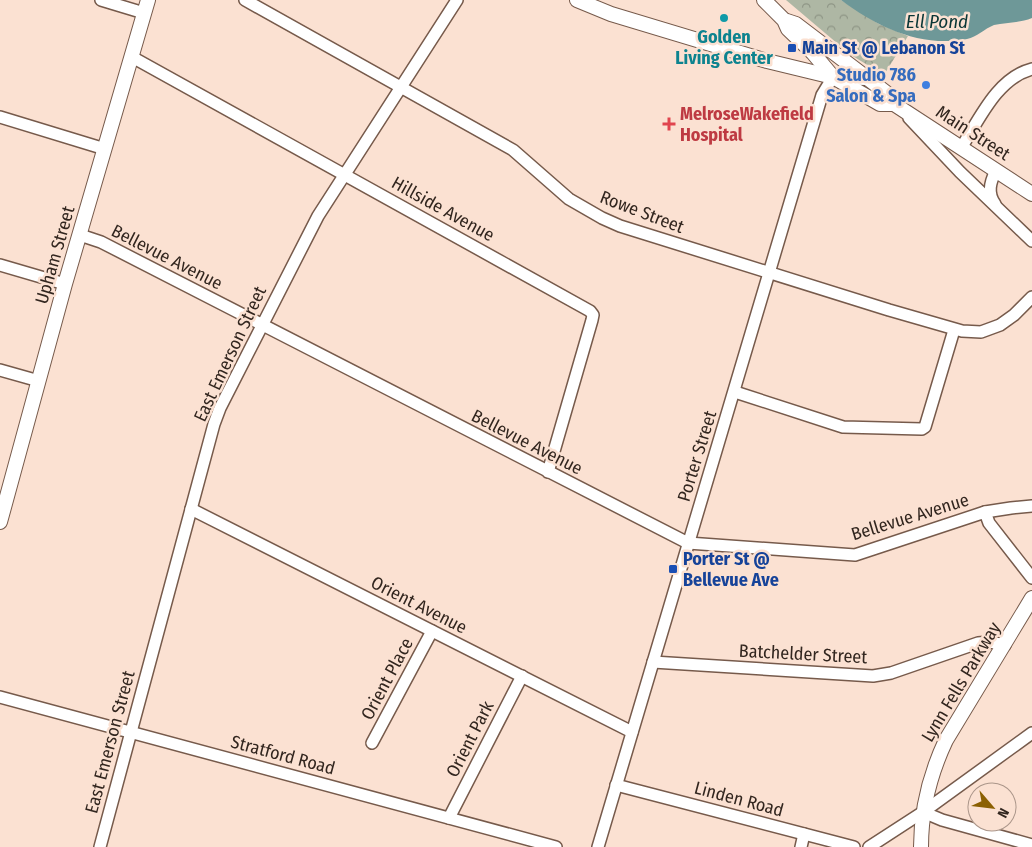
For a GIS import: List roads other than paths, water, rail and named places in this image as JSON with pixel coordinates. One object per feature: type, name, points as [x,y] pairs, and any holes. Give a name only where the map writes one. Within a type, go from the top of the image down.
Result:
[{"type":"main road","points":[[577,0],[611,14],[767,61],[834,77],[866,78]]},
{"type":"main road","name":"Main Street","points":[[764,0],[784,20],[788,29],[834,77],[880,104],[897,107],[1032,194]]},
{"type":"main road","name":"Upham Street","points":[[0,522],[65,284],[146,6]]},
{"type":"main road","name":"Main Street","points":[[784,20],[796,24],[888,94],[897,107]]},
{"type":"main road","name":"Lynn Fells Parkway","points":[[921,847],[923,812],[935,764],[946,740],[1032,598]]},
{"type":"street","points":[[100,0],[146,6]]},
{"type":"street","name":"Rowe Street","points":[[245,0],[513,150],[565,196],[602,218],[639,232],[954,330],[978,332],[994,328],[1011,318],[1032,297]]},
{"type":"street","name":"East Emerson Street","points":[[100,847],[218,414],[310,230],[457,0]]},
{"type":"street","name":"Hillside Avenue","points":[[132,57],[591,312],[592,320],[548,472]]},
{"type":"street","points":[[961,148],[1005,83],[1017,75],[1032,70]]},
{"type":"street","name":"Porter Street","points":[[598,847],[688,542],[735,392],[822,94],[834,77]]},
{"type":"street","points":[[897,107],[960,172],[1032,241]]},
{"type":"street","points":[[0,118],[105,149]]},
{"type":"street","points":[[996,171],[990,192],[992,200],[1001,211]]},
{"type":"street","name":"Bellevue Avenue","points":[[80,235],[101,242],[688,542],[855,555],[985,512],[1032,506]]},
{"type":"street","points":[[0,265],[65,284]]},
{"type":"street","points":[[735,392],[840,426],[922,429],[925,427],[954,330]]},
{"type":"street","points":[[0,370],[39,381]]},
{"type":"street","name":"Orient Avenue","points":[[191,509],[632,732]]},
{"type":"street","name":"Bellevue Avenue","points":[[985,512],[989,523],[1032,578]]},
{"type":"street","name":"Orient Place","points":[[372,743],[432,631]]},
{"type":"street","name":"Batchelder Street","points":[[653,662],[868,677],[891,673],[978,643],[990,642],[1005,645]]},
{"type":"street","name":"Orient Park","points":[[449,818],[522,676]]},
{"type":"street","name":"Stratford Road","points":[[0,696],[556,847]]},
{"type":"street","points":[[869,847],[923,812],[1032,733]]},
{"type":"street","name":"Linden Road","points":[[616,785],[854,847]]},
{"type":"street","points":[[923,812],[942,820],[1032,845]]},
{"type":"street","points":[[801,847],[804,834]]},
{"type":"water","name":"Ell Pond","points":[[841,0],[1032,0],[1032,18],[994,25],[967,39],[933,40],[916,38],[885,27],[869,19]]},
{"type":"place","name":"Golden Living Center","points":[[724,18]]},
{"type":"place","name":"Main St @ Lebanon St","points":[[792,48]]},
{"type":"place","name":"Studio 786 Salon & Spa","points":[[926,85]]},
{"type":"place","name":"MelroseWakefield Hospital","points":[[669,124]]},
{"type":"place","name":"Porter St @ Bellevue Ave","points":[[673,569]]}]
